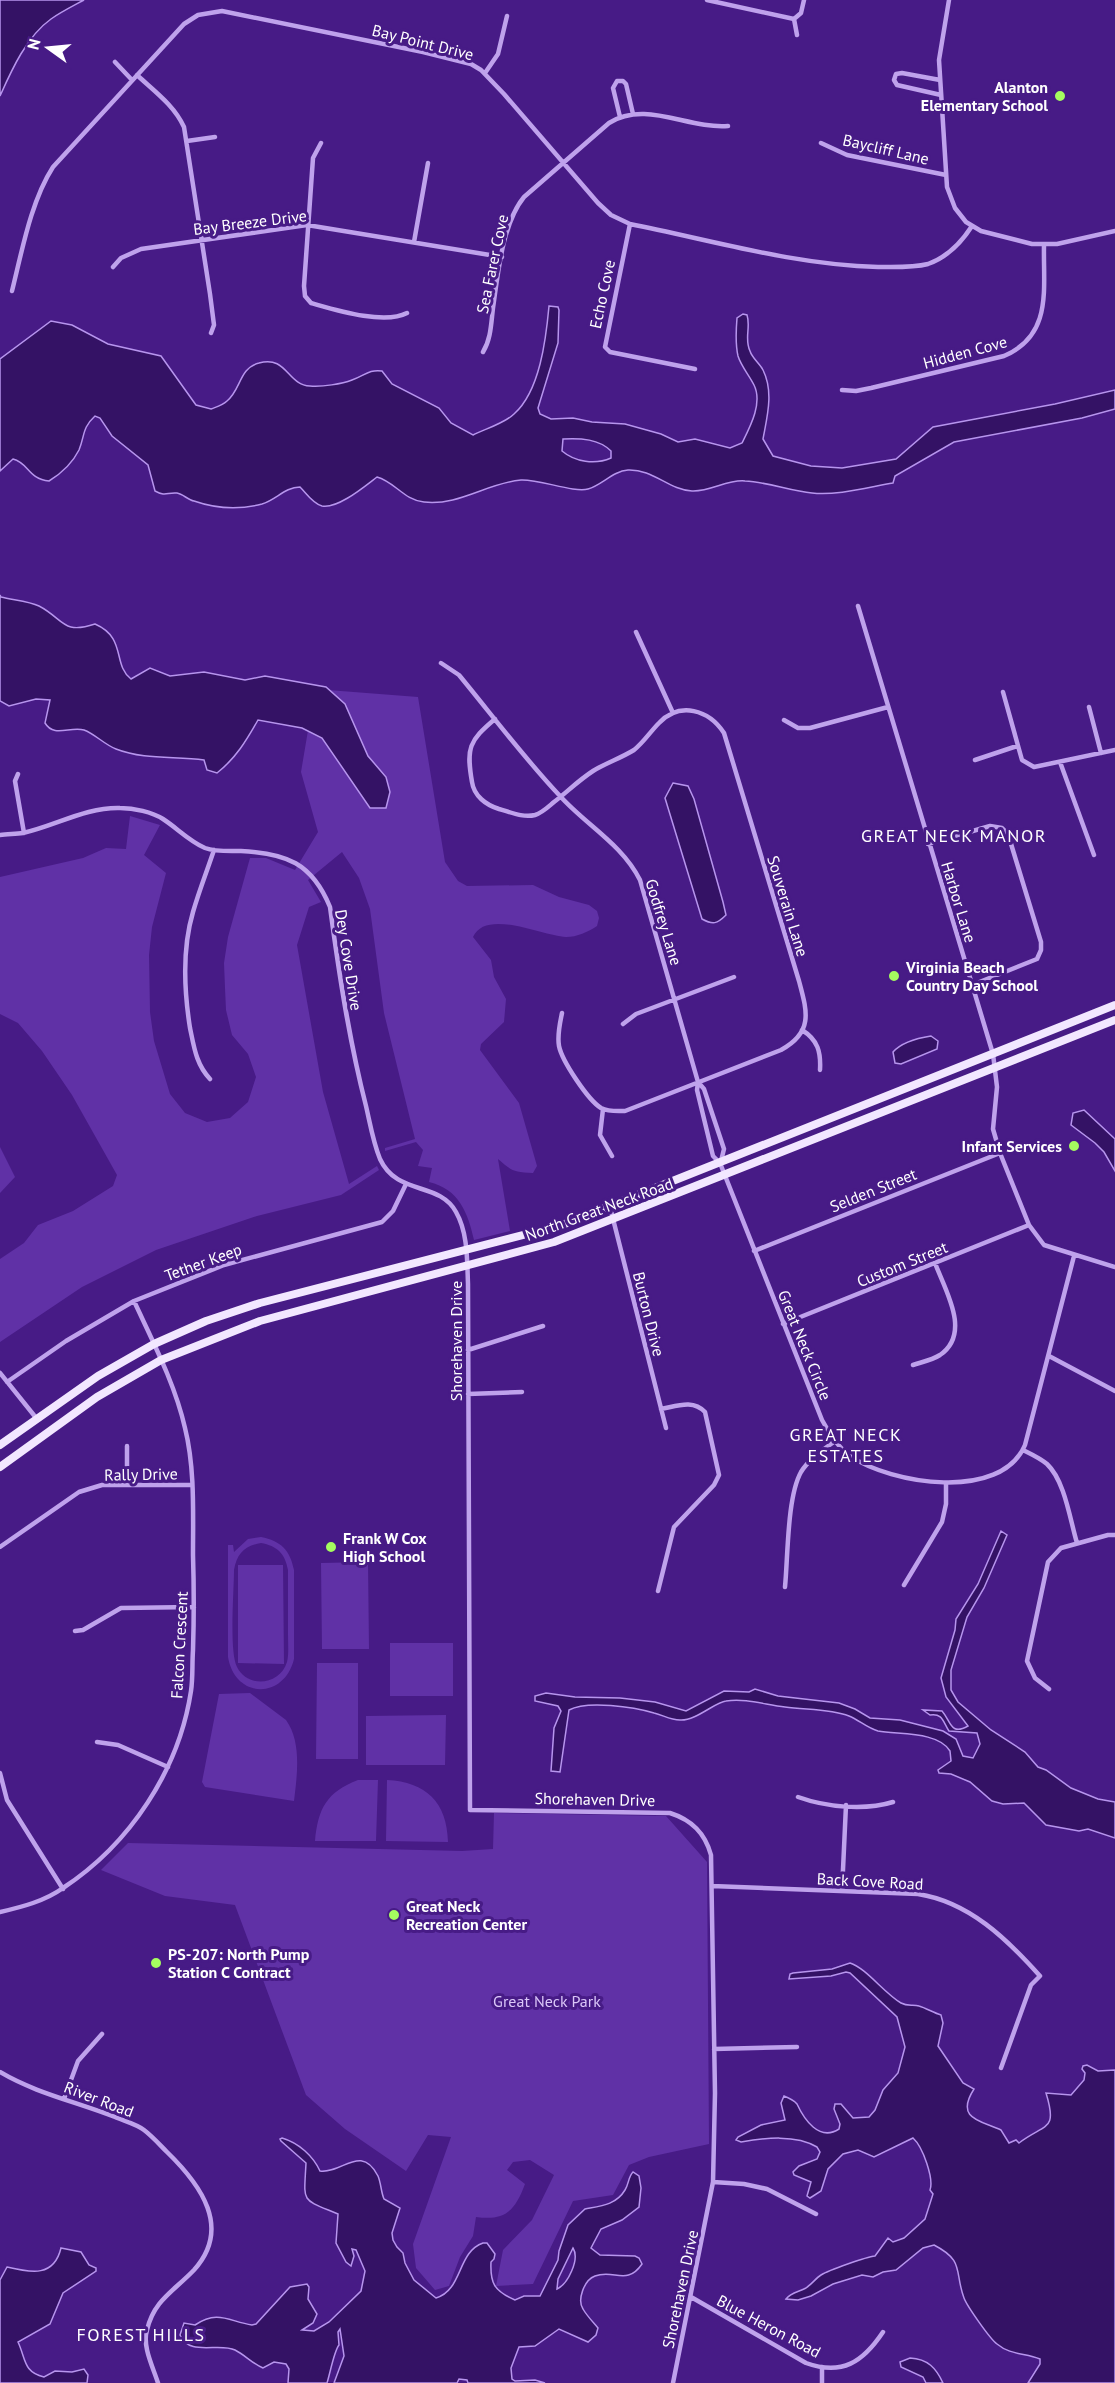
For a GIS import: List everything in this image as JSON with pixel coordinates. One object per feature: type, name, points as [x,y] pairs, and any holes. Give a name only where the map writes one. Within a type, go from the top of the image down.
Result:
[{"type":"main road","name":"North Great Neck Road","points":[[0,1445],[98,1376],[154,1344],[206,1321],[261,1303],[562,1226],[1115,1005]]},
{"type":"main road","name":"North Great Neck Road","points":[[0,1467],[97,1397],[161,1360],[260,1321],[554,1242],[1115,1020]]},
{"type":"street","points":[[707,0],[794,19]]},
{"type":"street","points":[[794,19],[801,13],[804,0]]},
{"type":"street","points":[[949,0],[940,46],[940,80],[946,175],[951,202],[960,215],[972,226],[995,236],[1044,245],[1074,241],[1115,231]]},
{"type":"street","name":"Bay Point Drive","points":[[12,291],[35,205],[48,174],[67,150],[191,19],[213,11],[462,61],[485,73],[610,215],[630,224],[809,261],[883,267],[918,266],[938,260],[956,247],[972,226]]},
{"type":"street","points":[[485,73],[498,54],[507,16]]},
{"type":"street","points":[[794,19],[797,35]]},
{"type":"street","points":[[115,62],[132,80]]},
{"type":"street","points":[[940,80],[902,73],[896,74],[894,80],[897,85],[941,95]]},
{"type":"street","points":[[137,75],[178,115],[184,127],[214,325],[211,333]]},
{"type":"street","points":[[633,114],[626,84],[623,81],[617,81],[613,88],[621,117],[640,113],[712,126],[728,126]]},
{"type":"street","name":"Sea Farer Cove","points":[[483,352],[490,337],[509,222],[517,206],[609,123],[621,117]]},
{"type":"street","points":[[187,141],[215,137]]},
{"type":"street","points":[[321,143],[313,158],[307,225],[303,286],[308,300],[323,306],[382,318],[395,318],[407,313]]},
{"type":"street","name":"Baycliff Lane","points":[[821,143],[847,155],[946,175]]},
{"type":"street","points":[[414,242],[428,163]]},
{"type":"street","name":"Echo Cove","points":[[630,224],[604,343],[607,350],[695,369]]},
{"type":"street","name":"Bay Breeze Drive","points":[[113,267],[122,258],[141,249],[307,225],[502,257]]},
{"type":"street","name":"Hidden Cove","points":[[842,390],[856,391],[882,385],[1004,356],[1022,348],[1033,336],[1041,318],[1044,245]]},
{"type":"street","points":[[600,352],[607,350]]},
{"type":"street","name":"Harbor Lane","points":[[858,606],[993,1054],[997,1087],[993,1129],[1000,1153],[1029,1225]]},
{"type":"street","points":[[495,719],[476,736],[470,748],[468,758],[472,786],[477,796],[493,807],[529,816],[541,812],[591,772],[635,749],[660,721],[673,713],[636,632]]},
{"type":"street","name":"Godfrey Lane","points":[[441,663],[459,675],[561,797],[619,850],[632,865],[640,880],[698,1082],[697,1090],[706,1133],[713,1156],[720,1163],[725,1175]]},
{"type":"street","points":[[1003,692],[1022,760],[1034,767],[1115,750]]},
{"type":"street","points":[[784,720],[798,728],[810,728],[888,707]]},
{"type":"street","points":[[1089,707],[1101,753]]},
{"type":"street","name":"Souverain Lane","points":[[673,713],[686,710],[702,713],[718,724],[724,734],[799,981],[807,1019],[802,1030]]},
{"type":"street","points":[[975,760],[1017,746]]},
{"type":"street","points":[[1060,762],[1094,855]]},
{"type":"street","points":[[18,774],[15,782],[24,832]]},
{"type":"street","name":"Dey Cove Drive","points":[[0,835],[24,832],[78,815],[119,808],[154,814],[196,843],[214,850],[264,852],[290,859],[306,870],[322,889],[330,907],[342,996],[357,1073],[378,1152],[386,1168],[405,1184],[441,1196],[452,1205],[459,1217],[467,1265]]},
{"type":"street","points":[[928,844],[981,828],[996,826],[1008,834],[1019,868],[1041,942],[1039,955],[1034,961],[972,985]]},
{"type":"street","points":[[210,1079],[201,1070],[195,1051],[186,1002],[185,965],[192,914],[214,850]]},
{"type":"street","points":[[623,1024],[636,1014],[734,977]]},
{"type":"street","points":[[562,1013],[558,1036],[563,1057],[589,1097],[603,1109],[625,1111],[782,1050],[794,1041],[802,1030],[816,1042],[820,1056],[820,1070]]},
{"type":"street","name":"Godfrey Lane","points":[[698,1082],[704,1089],[724,1149],[720,1163]]},
{"type":"street","points":[[603,1109],[600,1135],[612,1156]]},
{"type":"street","name":"Selden Street","points":[[754,1251],[1000,1153]]},
{"type":"street","name":"Great Neck Circle","points":[[725,1175],[822,1420],[835,1441],[850,1455],[888,1475],[946,1483],[976,1479],[1000,1471],[1013,1463],[1023,1450]]},
{"type":"street","name":"Tether Keep","points":[[7,1382],[66,1341],[134,1301],[224,1264],[375,1225],[388,1217],[405,1184]]},
{"type":"street","name":"Burton Drive","points":[[610,1207],[666,1428]]},
{"type":"street","points":[[1029,1225],[1044,1245],[1115,1267]]},
{"type":"street","name":"Custom Street","points":[[783,1324],[1029,1225]]},
{"type":"street","points":[[1074,1256],[1023,1450],[1043,1461],[1054,1472],[1060,1484],[1077,1543]]},
{"type":"street","points":[[913,1365],[942,1353],[951,1343],[956,1330],[954,1314],[935,1263]]},
{"type":"street","name":"Shorehaven Drive","points":[[467,1265],[470,1810],[670,1813],[693,1824],[706,1840],[711,1855],[714,2049],[713,2182],[673,2383]]},
{"type":"street","name":"Falcon Crescent","points":[[0,1912],[26,1906],[63,1889],[110,1850],[145,1808],[168,1767],[183,1725],[191,1690],[194,1607],[192,1485],[185,1428],[161,1360],[134,1301]]},
{"type":"street","points":[[468,1350],[543,1326]]},
{"type":"street","points":[[1049,1356],[1115,1391]]},
{"type":"street","points":[[0,1372],[37,1419]]},
{"type":"street","points":[[468,1394],[522,1392]]},
{"type":"street","points":[[658,1591],[674,1527],[714,1485],[719,1475],[705,1412],[702,1408],[697,1404],[690,1404],[661,1409]]},
{"type":"street","points":[[785,1587],[795,1486],[808,1462],[835,1441]]},
{"type":"street","points":[[127,1446],[127,1483]]},
{"type":"street","name":"Rally Drive","points":[[0,1547],[79,1492],[102,1485],[127,1483],[192,1485]]},
{"type":"street","points":[[904,1585],[942,1522],[946,1504],[946,1483]]},
{"type":"street","points":[[1049,1689],[1031,1673],[1027,1655],[1048,1562],[1061,1548],[1115,1535]]},
{"type":"street","points":[[75,1631],[83,1630],[121,1608],[194,1607]]},
{"type":"street","points":[[97,1742],[118,1745],[168,1767]]},
{"type":"street","points":[[0,1773],[7,1800],[63,1889]]},
{"type":"street","points":[[798,1797],[820,1804],[878,1805],[893,1802]]},
{"type":"street","points":[[842,1891],[846,1805]]},
{"type":"street","name":"Back Cove Road","points":[[712,1887],[918,1894],[940,1899],[991,1928],[1019,1952],[1040,1976],[1031,1985],[1001,2068]]},
{"type":"street","points":[[64,2099],[78,2061],[102,2034]]},
{"type":"street","points":[[714,2049],[797,2047]]},
{"type":"street","name":"River Road","points":[[0,2072],[16,2081],[143,2129],[177,2162],[202,2194],[212,2220],[212,2237],[206,2253],[195,2269],[154,2308],[146,2332],[146,2345],[158,2383]]},
{"type":"street","points":[[713,2182],[744,2184],[767,2189],[786,2197],[806,2211],[816,2214]]},
{"type":"street","name":"Blue Heron Road","points":[[691,2297],[806,2362],[822,2367],[822,2383]]},
{"type":"street","points":[[822,2367],[838,2368],[859,2360],[873,2347],[883,2332]]},
{"type":"green space","points":[[315,689],[418,697],[445,862],[458,881],[467,886],[533,885],[559,897],[589,905],[597,911],[599,918],[597,926],[574,936],[556,936],[502,924],[480,929],[473,937],[491,960],[494,977],[506,999],[504,1022],[481,1044],[480,1050],[519,1103],[537,1166],[533,1173],[521,1172],[513,1170],[498,1159],[510,1231],[474,1240],[469,1221],[455,1196],[439,1185],[429,1182],[432,1168],[418,1166],[423,1150],[416,1142],[385,1151],[385,1148],[415,1139],[384,1013],[370,909],[359,878],[342,852],[308,880],[321,902],[309,907],[297,945],[323,1092],[349,1184],[377,1166],[379,1170],[341,1195],[257,1216],[156,1250],[82,1287],[0,1342],[0,1259],[24,1243],[38,1225],[73,1211],[113,1186],[117,1175],[72,1095],[42,1051],[18,1023],[0,1014],[0,877],[83,858],[106,848],[126,849],[130,816],[160,825],[144,855],[166,873],[152,927],[149,955],[150,1012],[154,1041],[170,1094],[185,1113],[207,1122],[230,1118],[248,1102],[256,1077],[248,1054],[232,1035],[226,1010],[224,963],[228,937],[250,858],[266,858],[295,870],[318,832],[301,772]]},
{"type":"green space","points":[[0,1147],[15,1177],[0,1193]]},
{"type":"green space","points":[[261,1537],[279,1544],[290,1557],[294,1570],[294,1659],[289,1672],[280,1682],[260,1689],[249,1687],[240,1681],[232,1671],[228,1657],[228,1545],[233,1545],[234,1552],[248,1539]],"holes":[[[261,1543],[276,1548],[282,1555],[288,1570],[288,1656],[278,1676],[256,1681],[242,1674],[235,1659],[233,1648],[234,1570],[239,1555],[246,1549]]]},
{"type":"green space","points":[[368,1562],[369,1649],[322,1649],[321,1563]]},
{"type":"green space","points":[[238,1565],[283,1565],[284,1664],[238,1663]]},
{"type":"green space","points":[[390,1643],[453,1643],[453,1696],[390,1696]]},
{"type":"green space","points":[[317,1663],[358,1663],[358,1759],[316,1759]]},
{"type":"green space","points":[[250,1693],[286,1720],[291,1729],[297,1759],[294,1801],[205,1787],[202,1782],[219,1694]]},
{"type":"green space","points":[[446,1715],[445,1765],[366,1765],[366,1716]]},
{"type":"green space","points":[[358,1780],[378,1780],[376,1841],[315,1841],[316,1829],[326,1803],[339,1790]]},
{"type":"green space","points":[[387,1780],[413,1785],[432,1797],[444,1816],[448,1842],[386,1841]]},
{"type":"green space","name":"Great Neck Park","points":[[494,1813],[666,1816],[707,1862],[709,2144],[649,2157],[629,2165],[613,2195],[573,2201],[533,2284],[496,2286],[503,2250],[532,2220],[554,2175],[530,2160],[513,2162],[507,2170],[525,2184],[517,2201],[508,2212],[502,2215],[476,2217],[473,2236],[460,2257],[449,2286],[435,2290],[416,2268],[413,2244],[451,2137],[428,2135],[406,2171],[345,2129],[306,2095],[235,1905],[165,1896],[101,1870],[128,1843],[462,1851],[493,1849]]},
{"type":"shaded area","points":[[0,0],[84,0],[51,19],[35,34],[15,64],[0,96]]},
{"type":"shaded area","points":[[549,306],[558,307],[559,310],[558,343],[538,408],[540,414],[551,419],[573,418],[625,424],[661,434],[678,442],[695,439],[730,448],[742,443],[752,422],[757,399],[754,385],[739,360],[736,346],[737,318],[743,314],[747,315],[748,346],[752,356],[763,370],[768,387],[769,404],[763,439],[773,456],[811,466],[842,468],[896,459],[933,427],[1115,390],[1115,409],[1082,418],[954,442],[895,476],[893,483],[821,494],[745,481],[692,491],[676,487],[645,473],[628,470],[582,490],[521,480],[496,485],[449,501],[424,502],[405,495],[377,477],[351,496],[328,506],[316,503],[300,487],[290,489],[262,504],[236,508],[220,507],[203,504],[177,493],[164,494],[155,491],[148,465],[112,436],[100,418],[95,416],[86,428],[73,460],[49,481],[37,477],[13,459],[0,471],[0,359],[51,321],[72,325],[108,344],[161,356],[196,405],[211,409],[224,404],[232,396],[244,374],[259,363],[276,363],[296,381],[310,386],[337,384],[370,372],[382,371],[392,384],[439,408],[451,423],[473,435],[505,420],[523,404],[540,364]],"holes":[[[563,439],[583,439],[601,444],[611,451],[611,458],[592,462],[573,458],[562,451]]]},
{"type":"shaded area","points":[[0,595],[39,606],[69,627],[95,624],[105,630],[115,644],[125,673],[131,679],[150,668],[170,676],[204,672],[245,680],[265,676],[326,687],[345,704],[368,756],[386,777],[390,792],[386,808],[370,808],[322,738],[302,728],[258,720],[235,755],[217,773],[207,770],[204,760],[137,755],[112,747],[84,730],[53,730],[45,723],[50,700],[36,699],[9,706],[0,701]]},
{"type":"shaded area","points":[[673,783],[688,786],[694,799],[726,915],[715,923],[702,919],[665,798]]},
{"type":"shaded area","points":[[931,1036],[938,1041],[937,1049],[901,1064],[895,1063],[893,1052],[901,1046]]},
{"type":"shaded area","points":[[1084,1110],[1115,1139],[1115,1171],[1104,1152],[1071,1125],[1073,1113]]},
{"type":"shaded area","points":[[1001,1531],[1007,1535],[984,1588],[967,1617],[951,1670],[951,1690],[958,1702],[991,1730],[1025,1752],[1038,1767],[1071,1788],[1098,1799],[1115,1802],[1115,1838],[1088,1829],[1079,1831],[1046,1825],[1024,1803],[1003,1804],[992,1801],[970,1782],[951,1774],[939,1773],[938,1770],[951,1761],[950,1751],[936,1740],[917,1735],[878,1731],[849,1716],[834,1712],[748,1701],[722,1702],[686,1720],[623,1707],[587,1705],[577,1707],[569,1710],[560,1772],[551,1771],[554,1728],[561,1711],[558,1706],[535,1701],[535,1696],[546,1693],[655,1702],[686,1711],[724,1691],[749,1692],[755,1689],[778,1696],[839,1703],[870,1718],[900,1720],[943,1731],[956,1739],[963,1756],[973,1758],[980,1744],[977,1733],[949,1731],[938,1715],[930,1715],[923,1710],[942,1711],[954,1728],[962,1729],[968,1726],[946,1697],[941,1678],[956,1619],[978,1584]]},
{"type":"shaded area","points":[[850,1963],[862,1970],[901,2003],[919,2006],[941,2015],[943,2023],[938,2046],[963,2083],[974,2089],[967,2107],[969,2113],[973,2118],[1001,2130],[1009,2143],[1016,2140],[1019,2143],[1047,2125],[1050,2121],[1050,2114],[1046,2093],[1071,2095],[1084,2080],[1083,2066],[1087,2065],[1098,2071],[1115,2070],[1115,2383],[1028,2383],[1040,2364],[1040,2359],[1007,2350],[994,2341],[966,2302],[954,2262],[950,2256],[934,2245],[923,2248],[896,2270],[883,2272],[873,2277],[862,2275],[833,2284],[798,2300],[786,2299],[793,2293],[806,2288],[825,2273],[875,2256],[888,2238],[893,2242],[904,2238],[925,2219],[933,2194],[930,2190],[927,2163],[913,2138],[874,2157],[858,2150],[843,2154],[828,2169],[821,2191],[810,2198],[807,2196],[811,2182],[794,2175],[793,2172],[799,2166],[817,2159],[820,2152],[817,2147],[800,2140],[790,2139],[770,2138],[741,2142],[736,2140],[761,2125],[785,2120],[781,2103],[784,2096],[796,2103],[813,2127],[825,2133],[839,2129],[835,2104],[841,2104],[853,2118],[869,2117],[875,2110],[883,2090],[898,2073],[905,2047],[897,2017],[850,1973],[789,1979],[790,1974],[793,1973],[832,1969]]},
{"type":"shaded area","points":[[280,2139],[288,2140],[305,2151],[320,2171],[328,2171],[358,2161],[372,2166],[378,2176],[384,2199],[400,2208],[392,2233],[393,2240],[403,2253],[405,2263],[414,2280],[436,2298],[445,2294],[451,2287],[468,2254],[483,2243],[487,2243],[495,2254],[491,2262],[491,2276],[498,2290],[515,2300],[524,2296],[540,2296],[558,2260],[568,2225],[585,2209],[608,2204],[617,2199],[625,2190],[633,2172],[639,2176],[641,2188],[639,2207],[622,2220],[601,2229],[591,2248],[600,2255],[635,2256],[642,2264],[636,2271],[626,2276],[602,2274],[595,2276],[585,2286],[581,2296],[581,2305],[598,2328],[596,2335],[588,2342],[559,2329],[535,2346],[519,2347],[511,2368],[512,2379],[545,2383],[468,2383],[467,2380],[459,2379],[457,2383],[334,2383],[344,2356],[340,2329],[338,2332],[339,2345],[327,2383],[288,2383],[289,2369],[286,2364],[274,2362],[263,2368],[235,2350],[190,2346],[180,2335],[184,2323],[195,2325],[210,2318],[217,2317],[256,2324],[290,2287],[307,2284],[308,2299],[317,2314],[313,2323],[302,2330],[314,2331],[329,2322],[361,2291],[365,2271],[356,2250],[352,2249],[354,2256],[351,2266],[346,2262],[336,2243],[338,2214],[307,2198],[305,2193],[306,2163]],"holes":[[[573,2248],[575,2253],[572,2271],[557,2289],[558,2279]]]},
{"type":"shaded area","points":[[61,2248],[81,2252],[89,2265],[96,2268],[96,2271],[63,2293],[50,2324],[18,2342],[26,2364],[37,2375],[44,2377],[55,2371],[72,2372],[84,2369],[88,2375],[87,2383],[0,2383],[0,2280],[7,2267],[25,2271],[41,2271],[47,2268],[58,2257]]},
{"type":"shaded area","points":[[910,2358],[922,2360],[931,2365],[943,2383],[926,2383],[923,2377],[901,2367],[900,2362]]},
{"type":"place","name":"Alanton Elementary School","points":[[1060,96]]},
{"type":"place","name":"Virginia Beach Country Day School","points":[[894,976]]},
{"type":"place","name":"Infant Services","points":[[1074,1146]]},
{"type":"place","name":"Frank W Cox High School","points":[[331,1547]]},
{"type":"place","name":"Great Neck Recreation Center","points":[[394,1915]]},
{"type":"place","name":"PS-207: North Pump Station C Contract","points":[[156,1963]]},
{"type":"district","name":"GREAT NECK MANOR","points":[[954,836]]},
{"type":"district","name":"GREAT NECK ESTATES","points":[[846,1445]]},
{"type":"district","name":"FOREST HILLS","points":[[141,2335]]}]
